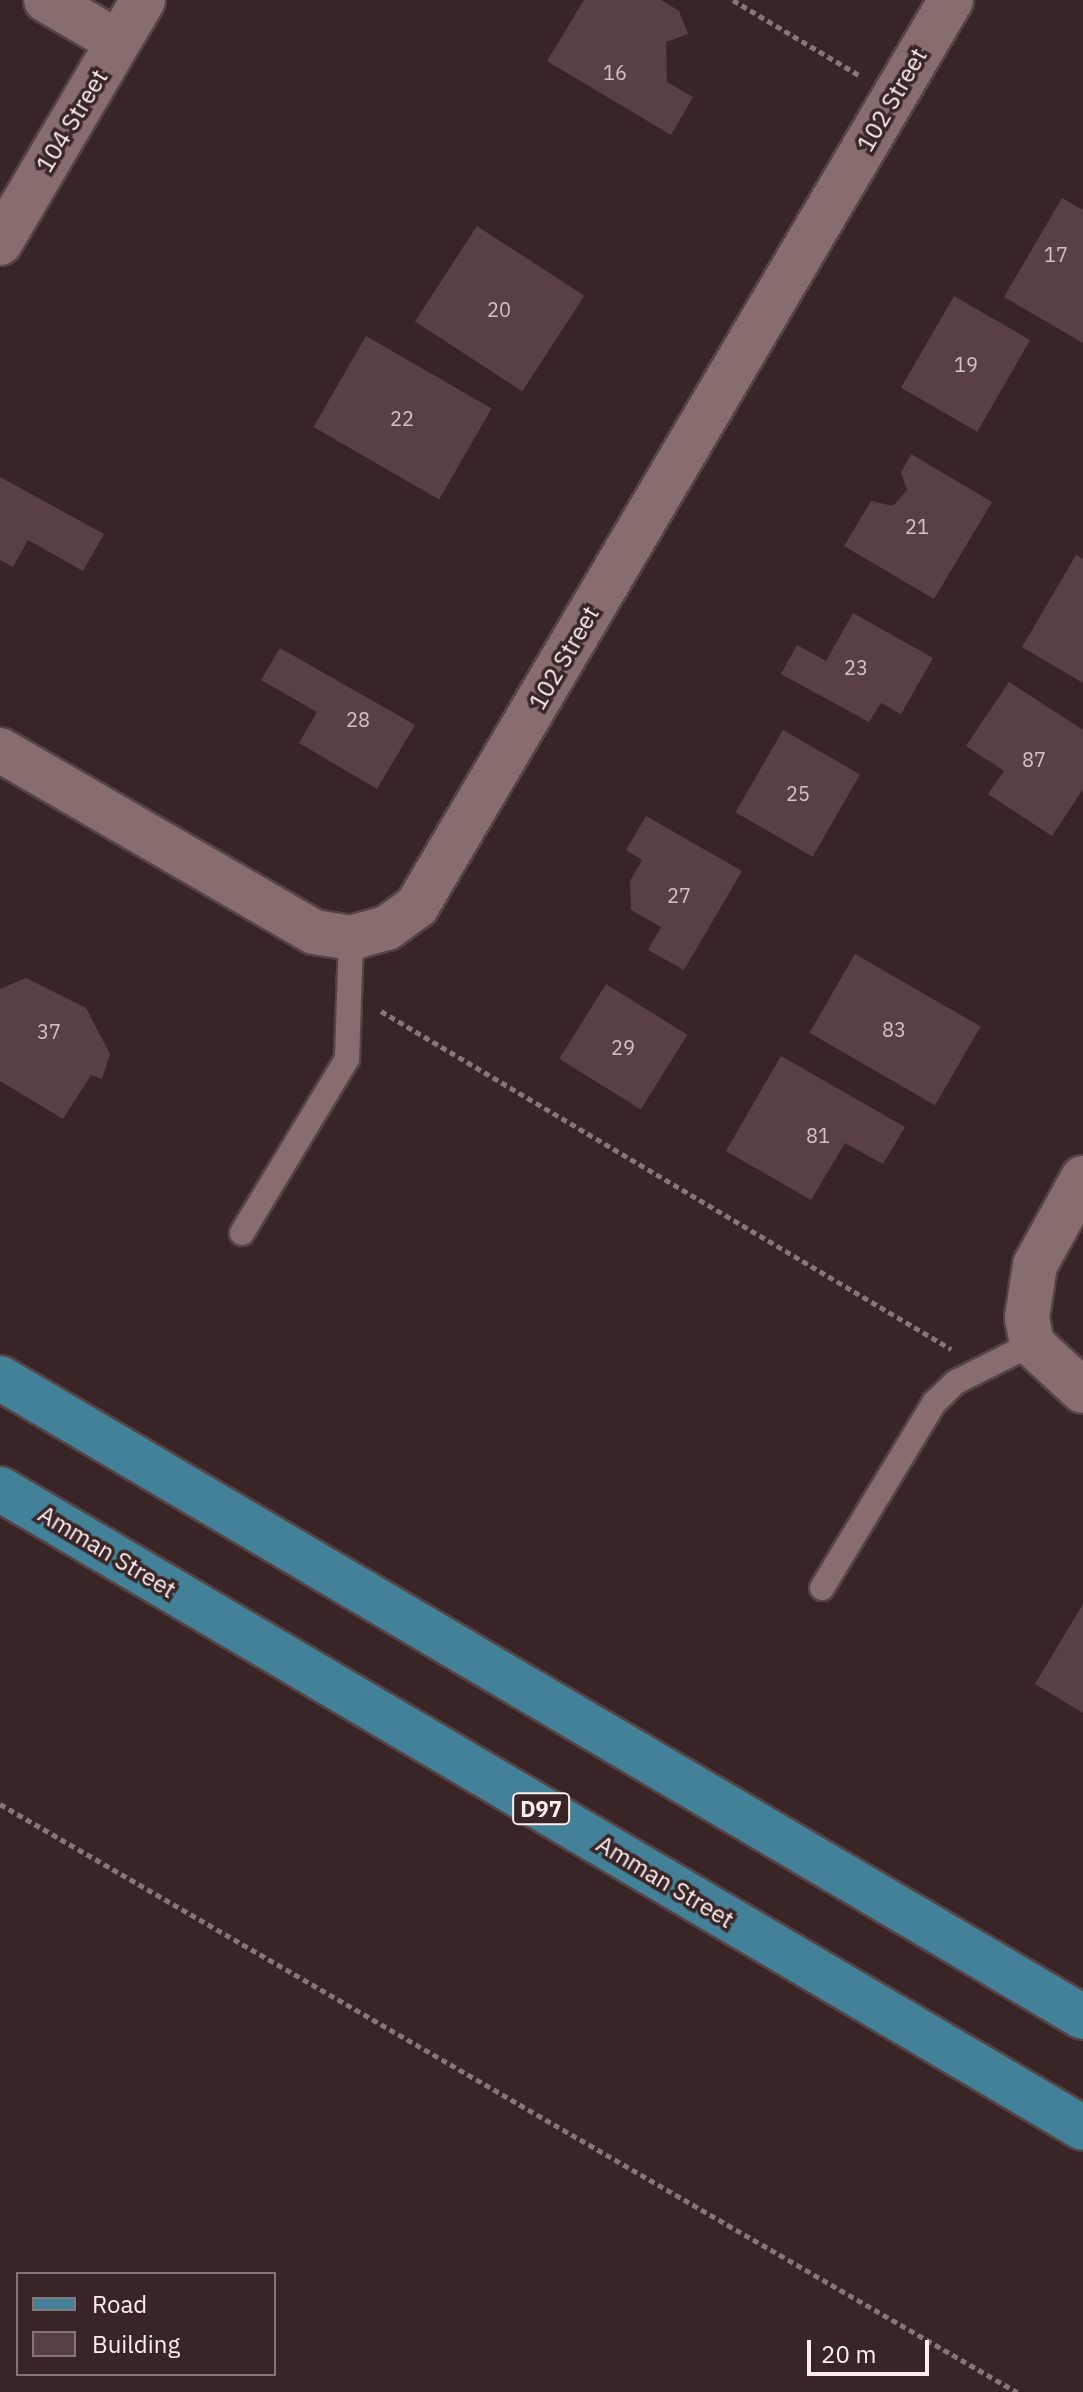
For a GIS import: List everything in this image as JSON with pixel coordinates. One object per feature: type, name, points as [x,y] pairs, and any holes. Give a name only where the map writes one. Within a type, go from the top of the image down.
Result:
[{"type":"main road","points":[[0,1378],[1083,2017]]},
{"type":"main road","name":"Amman Street","points":[[0,1489],[1083,2128]]},
{"type":"street","points":[[46,0],[118,42]]},
{"type":"street","name":"104 Street","points":[[0,243],[143,0]]},
{"type":"street","name":"102 Street","points":[[0,750],[314,932],[351,938],[387,928],[417,906],[951,0]]},
{"type":"street","points":[[1083,1178],[1035,1265],[1027,1318],[1032,1344],[1083,1391]]},
{"type":"lane","points":[[242,1233],[338,1081],[352,1035],[351,938]]},
{"type":"lane","points":[[822,1588],[916,1427],[956,1382],[1032,1344]]},
{"type":"path","points":[[733,0],[894,97]]},
{"type":"path","points":[[353,994],[983,1368]]},
{"type":"path","points":[[0,1804],[1017,2392]]},
{"type":"building","points":[[584,0],[661,0],[679,11],[688,34],[666,42],[667,82],[693,97],[671,135],[547,61]]},
{"type":"building","points":[[1062,198],[1083,210],[1083,343],[1004,297]]},
{"type":"building","points":[[477,226],[584,296],[522,391],[415,322]]},
{"type":"building","points":[[954,296],[1030,340],[977,432],[901,388]]},
{"type":"building","points":[[366,336],[492,408],[439,499],[314,427]]},
{"type":"building","points":[[911,454],[992,502],[934,599],[844,546],[871,501],[893,506],[907,490],[901,472]]},
{"type":"building","points":[[0,477],[104,534],[83,571],[28,540],[13,567],[0,560]]},
{"type":"building","points":[[1076,555],[1083,559],[1083,683],[1022,647]]},
{"type":"building","points":[[853,613],[933,658],[901,714],[881,703],[869,722],[781,674],[797,645],[826,661]]},
{"type":"building","points":[[280,648],[415,725],[377,789],[299,743],[317,712],[261,680]]},
{"type":"building","points":[[1009,682],[1083,730],[1083,789],[1052,836],[988,794],[1004,771],[966,746]]},
{"type":"building","points":[[783,730],[860,774],[813,857],[736,812]]},
{"type":"building","points":[[646,816],[742,871],[684,970],[648,950],[661,927],[631,910],[630,881],[642,860],[626,850]]},
{"type":"building","points":[[855,954],[981,1026],[935,1105],[810,1033]]},
{"type":"building","points":[[26,978],[86,1008],[110,1054],[102,1079],[91,1075],[63,1119],[0,1081],[0,989]]},
{"type":"building","points":[[606,984],[687,1035],[641,1110],[559,1059]]},
{"type":"building","points":[[781,1056],[905,1127],[883,1164],[845,1143],[811,1200],[726,1151]]},
{"type":"building","points":[[1083,1604],[1083,1713],[1035,1684]]}]
